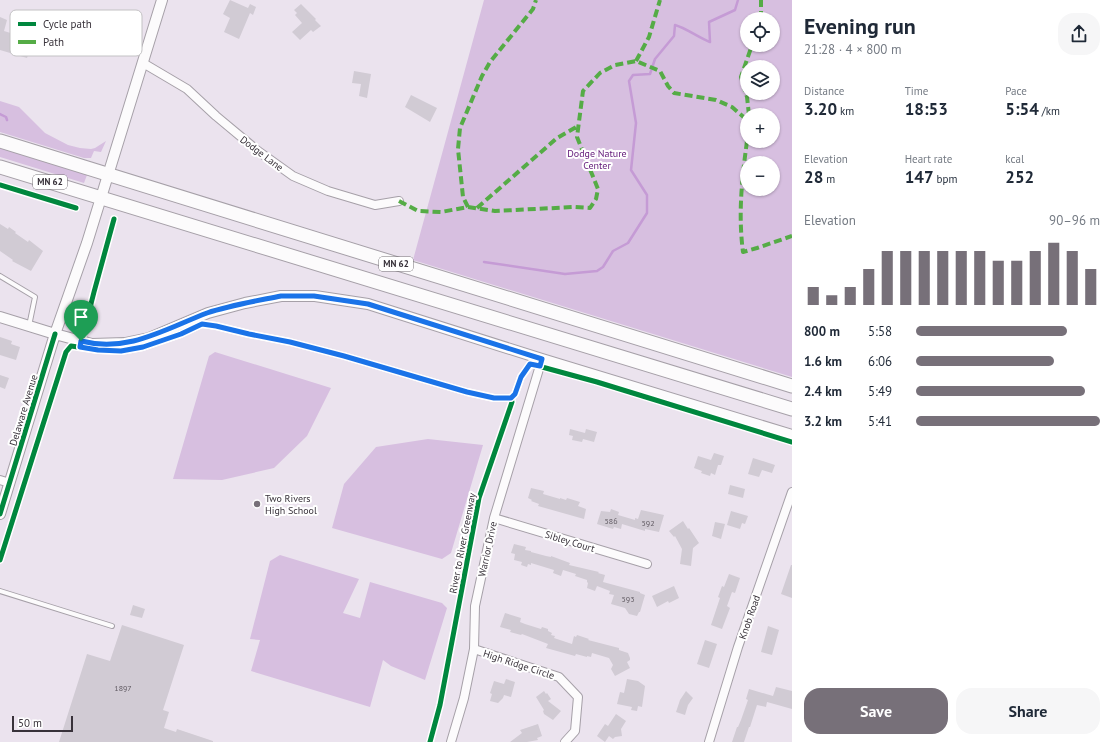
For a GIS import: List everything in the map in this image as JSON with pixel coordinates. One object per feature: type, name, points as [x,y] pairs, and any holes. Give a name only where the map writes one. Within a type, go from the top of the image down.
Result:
[{"type":"highway","name":"MN 62","points":[[0,141],[792,386]]},
{"type":"highway","name":"MN 62","points":[[0,167],[792,409]]},
{"type":"street","name":"Delaware Avenue","points":[[0,514],[5,482],[87,243],[162,0]]},
{"type":"street","name":"Dodge Lane","points":[[142,63],[187,89],[216,116],[258,151],[294,176],[328,191],[375,206],[399,201]]},
{"type":"street","points":[[0,317],[92,344],[125,343],[149,338],[208,313],[245,303],[281,296],[314,296],[368,304],[792,435]]},
{"type":"street","name":"Warrior Drive","points":[[450,742],[464,698],[474,649],[475,606],[494,518],[542,359]]},
{"type":"street","name":"Knob Road","points":[[709,742],[738,647],[792,492]]},
{"type":"street","name":"Sibley Court","points":[[494,518],[647,564]]},
{"type":"street","name":"High Ridge Circle","points":[[474,649],[559,677],[578,697],[575,731],[565,742]]},
{"type":"lane","points":[[0,276],[35,297],[29,326]]},
{"type":"lane","points":[[0,591],[112,626]]},
{"type":"green space","name":"Dodge Nature Center","points":[[484,0],[792,0],[792,377],[413,260]]},
{"type":"green space","points":[[0,101],[19,107],[45,133],[68,145],[91,149],[106,141],[101,152],[94,151],[91,158],[84,158],[0,132]]},
{"type":"green space","points":[[0,148],[87,175],[84,183],[0,157]]},
{"type":"green space","points":[[215,352],[331,388],[307,436],[274,468],[222,480],[173,479],[209,356]]},
{"type":"green space","points":[[428,439],[483,445],[451,553],[442,559],[332,528],[344,484],[376,447]]},
{"type":"green space","points":[[280,555],[359,579],[343,613],[360,618],[370,582],[442,603],[447,608],[425,680],[391,666],[383,660],[370,707],[251,671],[260,640],[250,639],[270,561]]},
{"type":"building","points":[[230,0],[248,8],[250,4],[256,7],[253,15],[250,13],[239,39],[224,32],[230,18],[223,14]]},
{"type":"building","points":[[301,4],[321,26],[313,32],[311,30],[300,40],[292,32],[302,23],[295,15],[297,13],[294,10]]},
{"type":"building","points":[[0,17],[7,20],[4,31],[10,33],[10,53],[0,50]]},
{"type":"building","points":[[354,71],[371,74],[367,98],[359,96],[361,84],[352,83]]},
{"type":"building","points":[[411,95],[437,108],[430,122],[405,107]]},
{"type":"building","points":[[0,224],[8,229],[9,227],[16,232],[15,233],[28,242],[29,240],[43,251],[31,271],[12,261],[13,260],[0,251]]},
{"type":"building","points":[[0,337],[12,341],[11,344],[20,347],[16,360],[0,355]]},
{"type":"building","points":[[0,375],[9,378],[5,389],[0,387]]},
{"type":"building","points":[[570,429],[585,433],[586,429],[597,432],[594,442],[583,439],[582,442],[572,440],[573,436],[569,435]]},
{"type":"building","points":[[714,453],[724,456],[721,465],[718,465],[715,475],[711,473],[710,476],[701,473],[702,471],[694,468],[698,456],[711,460]]},
{"type":"building","points":[[753,458],[775,465],[772,473],[762,470],[759,477],[748,474]]},
{"type":"building","points":[[730,485],[745,489],[743,498],[728,494]]},
{"type":"building","points":[[531,488],[544,491],[543,494],[560,499],[566,500],[567,498],[580,502],[578,506],[586,509],[584,519],[538,506],[539,504],[528,498]]},
{"type":"building","points":[[611,509],[619,512],[618,515],[635,520],[635,518],[638,519],[641,510],[664,515],[659,532],[645,529],[645,531],[622,524],[621,529],[614,527],[613,529],[597,524],[601,511],[610,512]]},
{"type":"building","points":[[731,511],[748,516],[745,524],[742,523],[740,529],[727,525]]},
{"type":"building","points":[[683,521],[699,543],[693,548],[691,566],[680,564],[682,549],[675,536],[674,537],[669,531]]},
{"type":"building","points":[[715,522],[725,524],[721,539],[712,536]]},
{"type":"building","points":[[514,544],[526,547],[525,550],[551,556],[570,563],[569,565],[599,572],[598,573],[605,575],[603,582],[640,592],[645,595],[640,612],[637,616],[629,614],[625,608],[611,604],[614,595],[609,594],[610,591],[597,586],[595,591],[587,588],[587,580],[575,576],[576,574],[563,570],[561,576],[553,573],[554,570],[531,563],[531,565],[528,564],[527,567],[521,565],[522,562],[514,560],[515,554],[511,553]]},
{"type":"building","points":[[792,565],[792,598],[781,594]]},
{"type":"building","points":[[729,574],[740,578],[735,593],[732,592],[727,606],[730,608],[722,629],[711,625],[720,598],[718,597]]},
{"type":"building","points":[[674,586],[679,598],[669,603],[668,601],[657,607],[652,596]]},
{"type":"building","points":[[133,605],[145,609],[142,618],[130,615]]},
{"type":"building","points":[[505,613],[521,618],[520,622],[525,624],[541,629],[542,627],[548,629],[548,631],[552,633],[551,635],[555,636],[554,638],[572,644],[574,636],[576,637],[577,635],[589,639],[588,640],[619,648],[619,650],[628,653],[630,660],[627,662],[630,668],[615,676],[611,669],[613,665],[609,658],[592,653],[591,657],[576,654],[575,656],[546,648],[548,644],[522,634],[510,632],[511,630],[500,627]]},
{"type":"building","points":[[122,625],[184,645],[163,710],[169,712],[164,728],[176,732],[177,729],[213,742],[59,742],[87,654],[110,661]]},
{"type":"building","points":[[768,626],[779,630],[772,655],[761,652]]},
{"type":"building","points":[[705,640],[717,644],[709,668],[697,664]]},
{"type":"building","points":[[506,679],[515,682],[511,697],[504,695],[498,703],[490,701],[492,694],[490,693],[494,681],[504,684]]},
{"type":"building","points":[[627,679],[638,681],[645,686],[642,707],[638,706],[637,711],[631,710],[632,707],[617,704],[620,692],[624,693]]},
{"type":"building","points":[[776,687],[792,691],[792,709],[767,702],[766,707],[757,705],[744,742],[732,742],[748,700],[746,699],[749,689],[773,696]]},
{"type":"building","points":[[544,691],[551,699],[548,701],[561,711],[553,720],[544,714],[544,710],[536,697]]},
{"type":"building","points":[[686,691],[693,698],[688,705],[685,715],[676,712],[680,700]]},
{"type":"building","points":[[616,714],[626,721],[621,729],[622,736],[615,737],[613,739],[609,736],[605,742],[597,736],[605,724],[608,726]]},
{"type":"building","points":[[538,724],[542,736],[537,738],[538,740],[527,742],[510,742],[522,733],[520,730]]},
{"type":"waterway","points":[[484,262],[565,274],[597,271],[603,267],[613,251],[628,243],[647,213],[647,195],[631,170],[636,123],[629,81],[633,75],[650,74],[655,59],[674,36],[675,25],[710,42],[709,22],[735,10],[738,0]]},
{"type":"waterway","points":[[0,114],[6,117],[7,120]]},
{"type":"marked path","points":[[468,207],[463,197],[458,149],[460,128],[482,76],[490,62],[533,9],[536,0]]},
{"type":"marked path","points":[[636,61],[649,37],[660,0]]},
{"type":"marked path","points":[[761,0],[761,12]]},
{"type":"marked path","points":[[748,108],[747,97],[741,77],[750,52]]},
{"type":"marked path","points":[[399,201],[418,211],[441,212],[468,207],[495,211],[574,207],[590,208],[596,199],[598,189],[577,137],[583,91],[600,73],[615,65],[636,61],[660,71],[668,86],[674,93],[716,100],[732,107],[740,114]]},
{"type":"marked path","points":[[477,208],[557,138],[578,126]]},
{"type":"marked path","points":[[746,148],[742,182],[741,210],[743,252],[792,236]]},
{"type":"cycle path","points":[[0,185],[76,208]]},
{"type":"cycle path","points":[[80,347],[114,219]]},
{"type":"cycle path","points":[[0,560],[66,352],[71,346],[98,350],[121,351],[143,347],[181,334],[202,324],[290,342],[344,356],[467,392],[494,398],[511,398]]},
{"type":"cycle path","points":[[0,514],[55,334]]},
{"type":"cycle path","name":"River to River Greenway","points":[[430,742],[440,705],[479,498],[512,402],[511,398],[515,394],[521,377],[531,364],[597,382],[792,442]]},
{"type":"place","name":"Two Rivers High School","points":[[257,504]]},
{"type":"route","points":[[281,296],[314,296],[368,304],[542,359],[540,366],[530,364],[521,377],[515,394],[511,398],[494,398],[467,392],[344,356],[290,342],[202,324],[181,334],[143,347],[121,351],[98,350],[80,347],[81,341],[92,344],[125,343],[149,338],[208,313],[245,303],[281,296]]}]
